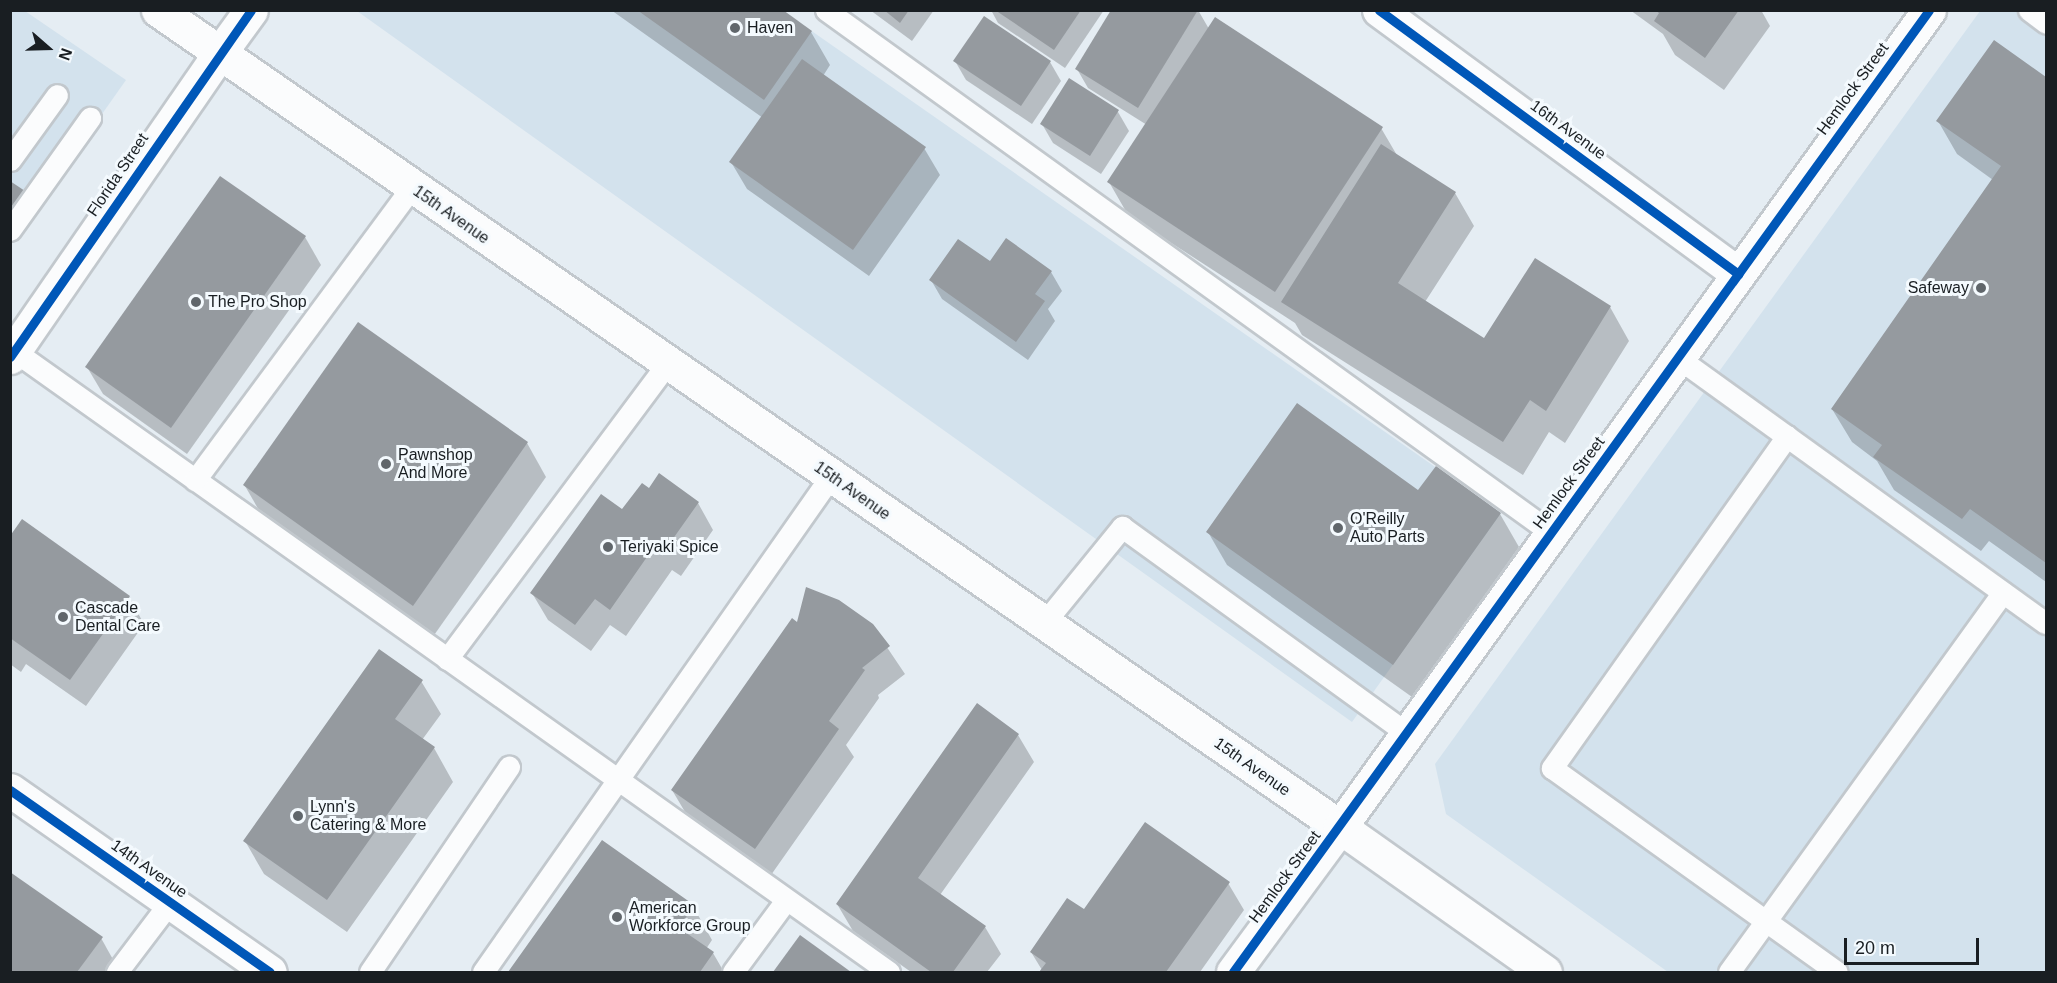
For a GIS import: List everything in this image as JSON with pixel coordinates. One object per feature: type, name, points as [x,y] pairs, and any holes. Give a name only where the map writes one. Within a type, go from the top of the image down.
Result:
[{"type":"street","name":"15th Avenue","points":[[158,10],[411,188],[1340,827],[1545,972]]},
{"type":"street","name":"Florida Street","points":[[12,352],[251,10]]},
{"type":"street","name":"16th Avenue","points":[[1379,10],[1739,274]]},
{"type":"street","name":"Hemlock Street","points":[[1233,972],[1408,734],[1929,10]]},
{"type":"street","name":"14th Avenue","points":[[10,790],[270,972]]},
{"type":"lane","points":[[826,10],[1552,533]]},
{"type":"lane","points":[[2029,10],[2046,23]]},
{"type":"lane","points":[[10,160],[57,94]]},
{"type":"lane","points":[[10,230],[90,118]]},
{"type":"lane","points":[[195,480],[411,188]]},
{"type":"lane","points":[[12,352],[889,972]]},
{"type":"lane","points":[[1678,358],[2046,623]]},
{"type":"lane","points":[[447,659],[667,364]]},
{"type":"lane","points":[[1787,436],[1552,768],[1764,923],[1837,972]]},
{"type":"lane","points":[[483,972],[831,476]]},
{"type":"lane","points":[[1044,623],[1122,527],[1408,734]]},
{"type":"lane","points":[[1729,972],[2003,592]]},
{"type":"lane","points":[[370,972],[509,767]]},
{"type":"lane","points":[[733,972],[786,900]]},
{"type":"lane","points":[[117,972],[170,902]]},
{"type":"shaded area","points":[[11,11],[25,11],[126,80],[11,243]]},
{"type":"shaded area","points":[[357,11],[783,11],[1501,513],[1352,722]]},
{"type":"shaded area","points":[[1980,11],[2046,11],[2046,972],[1668,972],[1446,814],[1435,764]]},
{"type":"building","points":[[637,10],[783,10],[812,31],[764,100]]},
{"type":"building","points":[[884,10],[909,10],[900,23]]},
{"type":"building","points":[[995,10],[1081,10],[1054,50]]},
{"type":"building","points":[[1111,10],[1198,10],[1138,108],[1075,69]]},
{"type":"building","points":[[1655,10],[1739,10],[1705,58],[1654,21],[1659,13]]},
{"type":"building","points":[[984,16],[1051,61],[1021,106],[953,61]]},
{"type":"building","points":[[1215,17],[1383,127],[1275,292],[1107,182]]},
{"type":"building","name":"Safeway","points":[[1994,40],[2046,77],[2046,563],[1970,509],[1962,519],[1873,457],[1882,445],[1831,409],[2001,166],[1936,121]]},
{"type":"building","points":[[802,59],[926,147],[853,250],[729,162]]},
{"type":"building","points":[[1069,78],[1119,110],[1090,156],[1040,124]]},
{"type":"building","points":[[1381,144],[1456,192],[1398,283],[1484,338],[1535,258],[1611,306],[1546,411],[1530,400],[1503,442],[1281,302]]},
{"type":"building","name":"The Pro Shop","points":[[220,176],[306,236],[171,428],[85,367]]},
{"type":"building","points":[[10,181],[25,191],[10,212]]},
{"type":"building","points":[[1006,238],[1052,271],[1035,294],[1045,301],[1016,342],[929,280],[958,239],[990,261]]},
{"type":"building","name":"Pawnshop And More","points":[[358,322],[528,442],[413,606],[243,485]]},
{"type":"building","points":[[1297,403],[1418,490],[1436,466],[1501,513],[1393,665],[1206,532]]},
{"type":"building","name":"Teriyaki Spice","points":[[659,473],[699,502],[665,550],[656,544],[610,610],[595,599],[575,625],[530,593],[601,494],[622,509],[642,483],[649,488]]},
{"type":"building","name":"Cascade Dental Care","points":[[22,519],[130,596],[70,680],[10,638],[10,536]]},
{"type":"building","points":[[806,587],[839,600],[873,624],[890,646],[862,668],[865,670],[829,721],[839,729],[755,849],[671,790],[792,618],[797,622]]},
{"type":"building","points":[[379,649],[423,680],[395,719],[435,747],[327,900],[243,841]]},
{"type":"building","points":[[977,703],[1019,734],[918,878],[986,926],[953,972],[931,972],[836,904]]},
{"type":"building","points":[[1145,822],[1230,882],[1166,972],[1039,972],[1046,963],[1030,952],[1067,898],[1084,909]]},
{"type":"building","name":"American Workforce Group","points":[[602,840],[694,905],[679,928],[714,952],[700,972],[508,972]]},
{"type":"building","points":[[10,872],[103,937],[77,972],[10,972]]},
{"type":"building","points":[[800,935],[851,972],[773,972]]},
{"type":"cycle path","points":[[10,357],[251,10]]},
{"type":"cycle path","points":[[1379,10],[1739,274]]},
{"type":"cycle path","points":[[1233,972],[1929,10]]},
{"type":"cycle path","points":[[10,790],[270,972]]},
{"type":"place","name":"Haven","points":[[735,28]]},
{"type":"place","name":"Safeway","points":[[1981,288]]},
{"type":"place","name":"The Pro Shop","points":[[196,302]]},
{"type":"place","name":"Pawnshop And More","points":[[386,464]]},
{"type":"place","name":"O'Reilly Auto Parts","points":[[1338,528]]},
{"type":"place","name":"Teriyaki Spice","points":[[608,547]]},
{"type":"place","name":"Cascade Dental Care","points":[[63,617]]},
{"type":"place","name":"Lynn's Catering & More","points":[[298,816]]},
{"type":"place","name":"American Workforce Group","points":[[617,917]]}]
